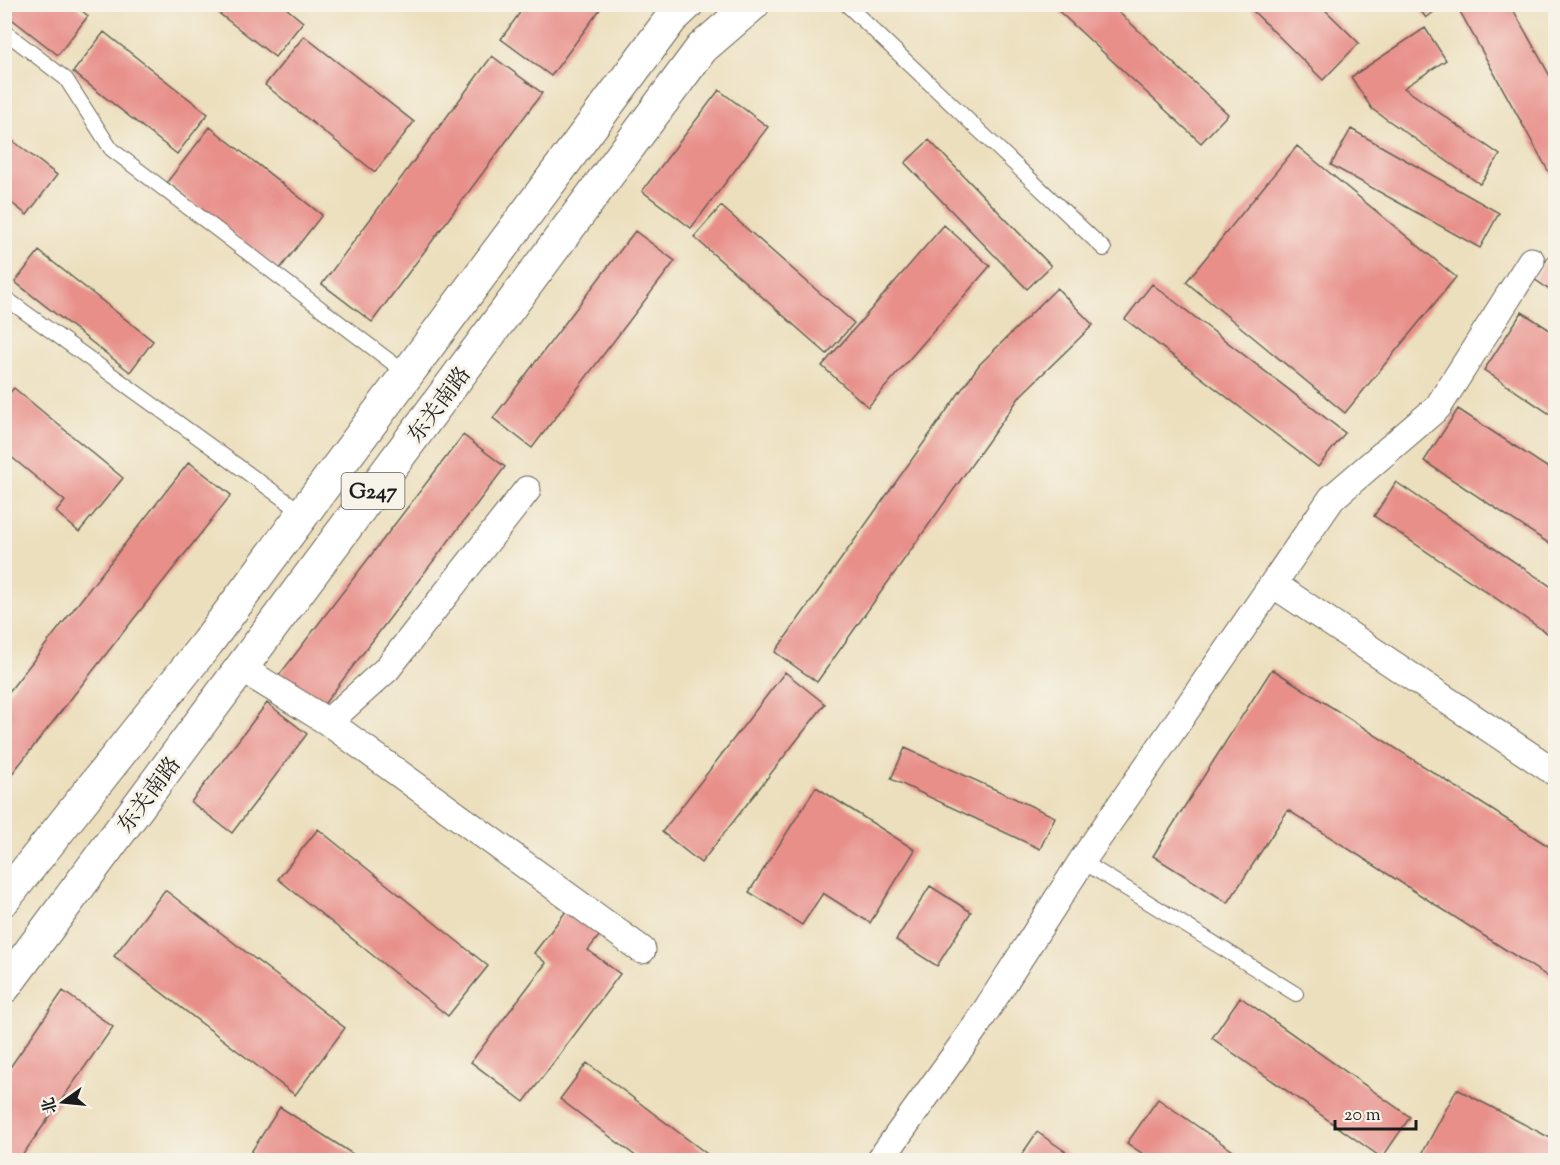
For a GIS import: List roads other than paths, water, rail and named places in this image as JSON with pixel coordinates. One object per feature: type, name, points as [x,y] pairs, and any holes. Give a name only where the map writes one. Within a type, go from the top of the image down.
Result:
[{"type":"main road","name":"东关南路","points":[[4,899],[207,643],[671,19],[687,4]]},
{"type":"main road","name":"东关南路","points":[[4,987],[702,48],[753,4]]},
{"type":"street","points":[[880,1161],[976,1026],[1082,861],[1332,498],[1438,407],[1531,261]]},
{"type":"street","points":[[328,722],[387,669],[527,490]]},
{"type":"street","points":[[1273,584],[1556,773]]},
{"type":"street","points":[[241,668],[328,722],[642,950]]},
{"type":"lane","points":[[846,4],[1104,249]]},
{"type":"lane","points":[[4,31],[66,79],[111,149],[407,374]]},
{"type":"lane","points":[[4,297],[303,513]]},
{"type":"lane","points":[[1082,861],[1296,994]]}]
